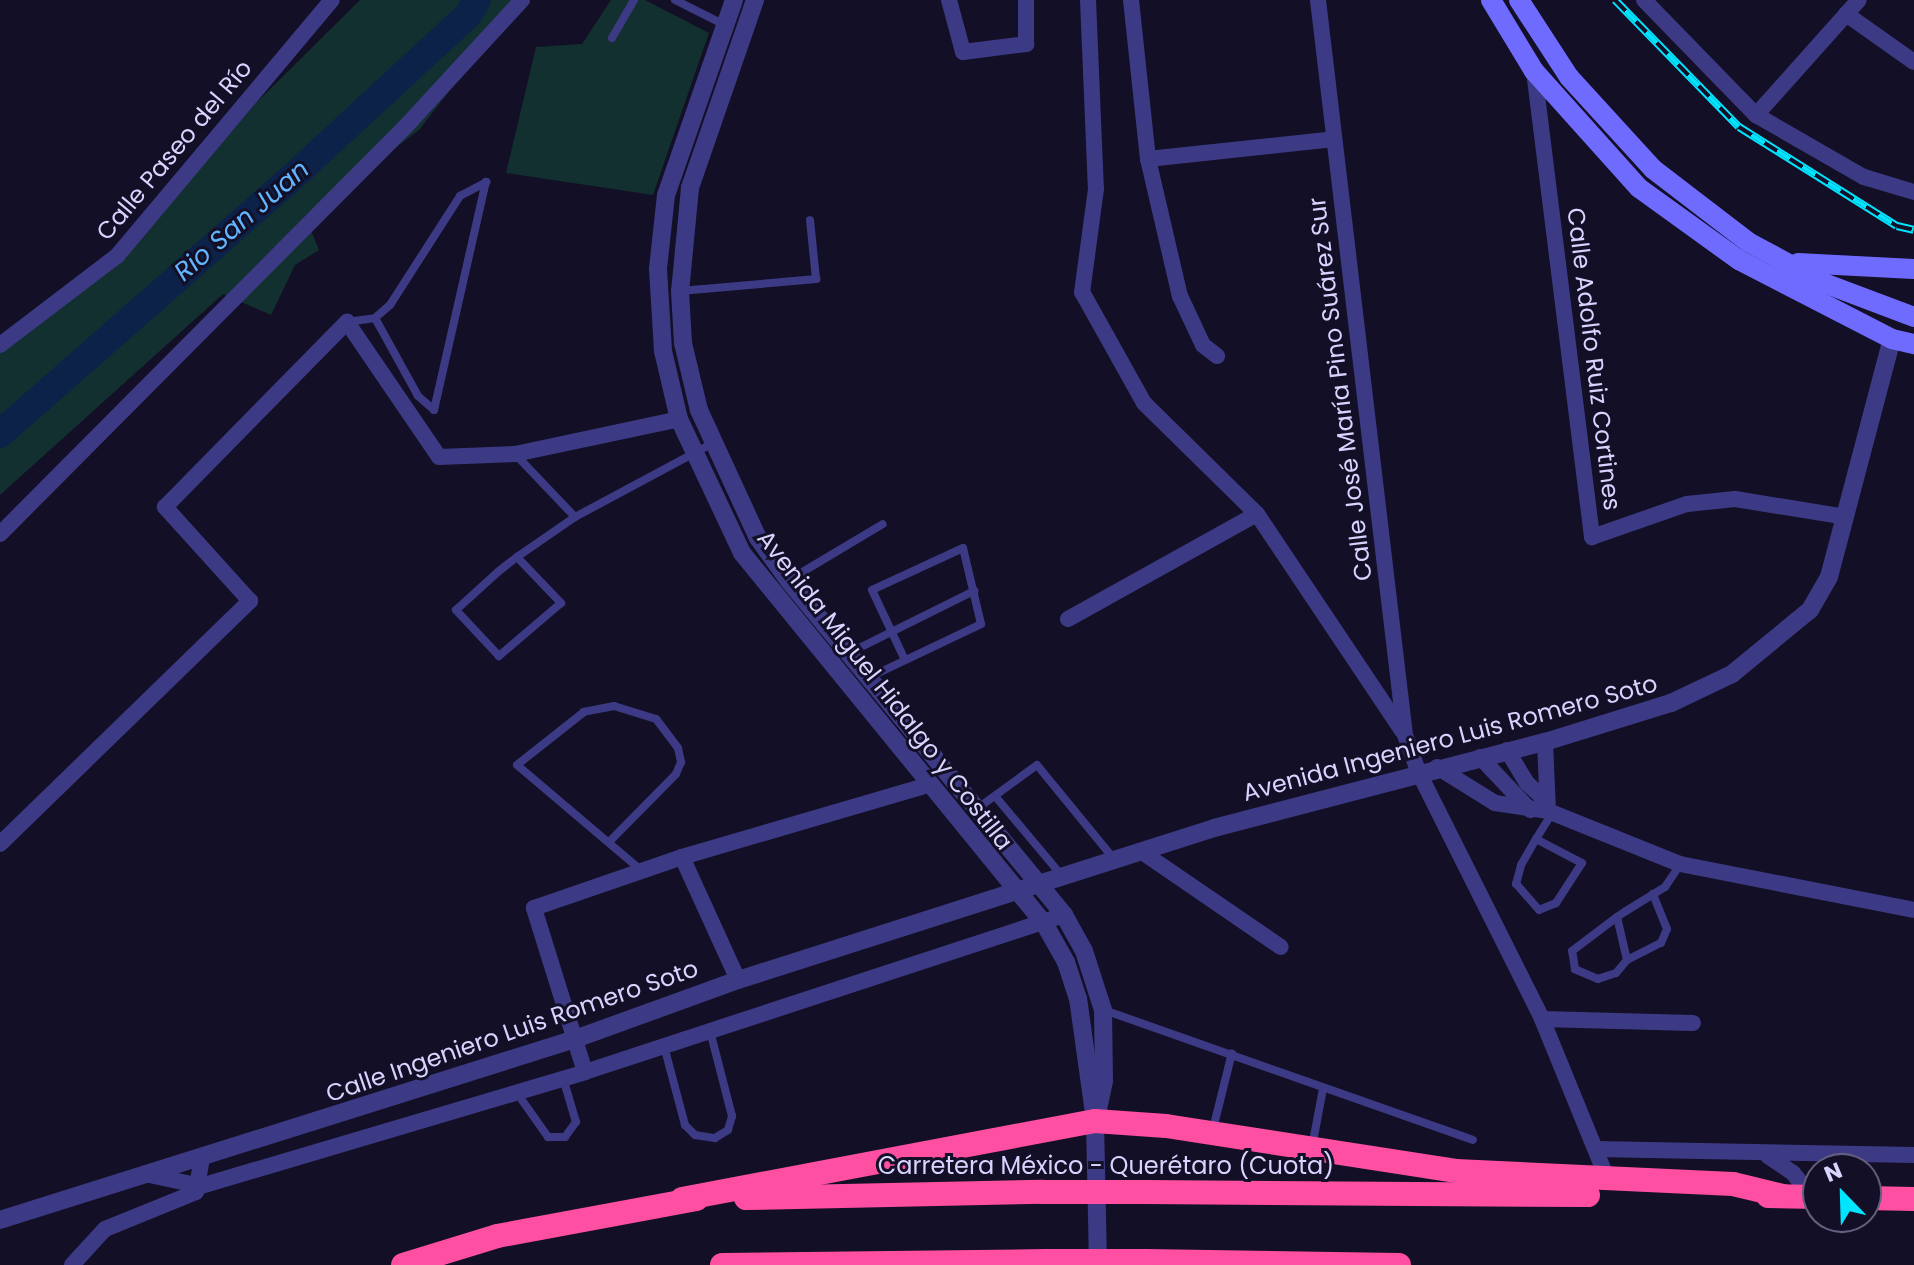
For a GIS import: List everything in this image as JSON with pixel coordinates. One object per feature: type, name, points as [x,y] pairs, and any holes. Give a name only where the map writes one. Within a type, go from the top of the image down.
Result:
[{"type":"highway","points":[[682,1199],[1095,1121],[1212,1133],[1456,1171],[1608,1181],[1733,1184],[1783,1196]]},
{"type":"highway","name":"Carretera México - Querétaro (Cuota)","points":[[403,1265],[497,1236],[682,1199],[1043,1192],[1802,1197]]},
{"type":"highway","points":[[1882,1198],[1914,1199]]},
{"type":"highway","points":[[726,1265],[1046,1261],[1399,1265]]},
{"type":"main road","points":[[1491,0],[1534,71],[1639,188],[1739,260],[1892,339],[1914,344]]},
{"type":"main road","points":[[1519,0],[1569,77],[1653,169],[1748,242],[1780,260],[1911,311],[1892,339]]},
{"type":"main road","points":[[1780,260],[1833,268],[1914,269]]},
{"type":"street","name":"Calle Paseo del Río","points":[[0,345],[117,256],[332,0]]},
{"type":"street","points":[[0,534],[407,125],[522,0]]},
{"type":"street","name":"Avenida Miguel Hidalgo y Costilla","points":[[734,0],[666,195],[658,283],[663,351],[679,419],[692,453],[742,553],[1044,923],[1066,962],[1078,998],[1095,1121],[1098,1265]]},
{"type":"street","name":"Avenida Miguel Hidalgo y Costilla","points":[[755,0],[690,188],[680,291],[683,343],[711,444],[758,538],[789,581],[1064,915],[1084,951],[1103,1010],[1104,1081],[1095,1121]]},
{"type":"street","points":[[949,0],[963,52],[1026,44],[1026,0]]},
{"type":"street","points":[[1088,0],[1096,189],[1082,292],[1144,403],[1257,514],[1405,735]]},
{"type":"street","points":[[1131,0],[1148,159],[1180,296],[1198,337],[1217,356]]},
{"type":"street","name":"Calle José María Pino Suárez Sur","points":[[1318,0],[1405,735],[1428,769],[1542,1019],[1608,1181]]},
{"type":"street","points":[[1644,0],[1756,115],[1864,177],[1914,192]]},
{"type":"street","points":[[1756,115],[1859,0]]},
{"type":"street","points":[[1846,14],[1914,62]]},
{"type":"street","name":"Calle Adolfo Ruiz Cortines","points":[[1534,71],[1592,537],[1687,504],[1735,499],[1846,517]]},
{"type":"street","points":[[1148,159],[1334,139]]},
{"type":"street","points":[[0,844],[250,601],[165,507],[347,322],[439,457],[515,454],[679,419]]},
{"type":"street","name":"Avenida Ingeniero Luis Romero Soto","points":[[1039,885],[1214,828],[1428,769],[1545,742],[1671,703],[1732,674],[1777,641],[1810,610],[1829,577],[1892,339]]},
{"type":"street","points":[[1068,619],[1257,514]]},
{"type":"street","points":[[1545,742],[1548,807]]},
{"type":"street","points":[[1507,750],[1527,783],[1548,807],[1680,864],[1914,910]]},
{"type":"street","points":[[1480,757],[1530,810]]},
{"type":"street","points":[[1428,769],[1495,803],[1530,810],[1548,807]]},
{"type":"street","points":[[585,1072],[534,908],[682,857],[929,785]]},
{"type":"street","points":[[1142,852],[1281,947]]},
{"type":"street","points":[[682,857],[738,980]]},
{"type":"street","name":"Calle Ingeniero Luis Romero Soto","points":[[0,1220],[575,1039],[738,980],[1039,885]]},
{"type":"street","points":[[72,1265],[105,1229],[188,1196],[201,1186],[585,1072],[1064,915]]},
{"type":"street","points":[[1542,1019],[1693,1023]]},
{"type":"street","points":[[1596,1149],[1767,1155],[1914,1155]]},
{"type":"street","points":[[1767,1155],[1802,1183]]},
{"type":"street","points":[[201,1186],[202,1157]]},
{"type":"street","points":[[145,1174],[201,1186]]},
{"type":"lane","points":[[612,38],[634,0]]},
{"type":"lane","points":[[675,0],[743,34]]},
{"type":"lane","points":[[347,322],[375,318],[408,282],[460,196],[486,182],[434,410],[418,396],[375,318]]},
{"type":"lane","points":[[680,291],[816,279],[810,220]]},
{"type":"lane","points":[[517,557],[561,603],[499,656],[456,610],[517,557],[575,517],[711,444]]},
{"type":"lane","points":[[515,454],[575,517]]},
{"type":"lane","points":[[789,581],[883,524]]},
{"type":"lane","points":[[852,687],[981,624],[963,548],[872,590],[905,660]]},
{"type":"lane","points":[[849,654],[891,629],[974,591]]},
{"type":"lane","points":[[609,842],[676,774],[681,762],[678,748],[656,719],[614,706],[584,712],[517,765],[641,870]]},
{"type":"lane","points":[[977,809],[1037,765],[1115,860]]},
{"type":"lane","points":[[995,796],[1064,877]]},
{"type":"lane","points":[[1536,839],[1582,863],[1556,903],[1539,910],[1516,884],[1548,807]]},
{"type":"lane","points":[[1653,894],[1667,929],[1661,943],[1627,960],[1616,973],[1598,979],[1575,969],[1570,961],[1572,951],[1617,917],[1653,894],[1665,887],[1680,864]]},
{"type":"lane","points":[[1617,917],[1627,960]]},
{"type":"lane","points":[[1103,1010],[1473,1140]]},
{"type":"lane","points":[[664,1046],[685,1125],[695,1135],[715,1138],[728,1130],[732,1116],[710,1031]]},
{"type":"lane","points":[[1212,1133],[1232,1053]]},
{"type":"lane","points":[[517,1092],[548,1137],[565,1137],[576,1122],[563,1078]]},
{"type":"lane","points":[[1312,1149],[1323,1089]]},
{"type":"green space","points":[[360,0],[520,0],[419,130],[305,216],[319,250],[295,265],[271,315],[223,294],[0,495],[0,347],[139,240],[256,103]]},
{"type":"green space","points":[[611,0],[645,0],[709,33],[653,195],[506,173],[536,47],[582,44]]},
{"type":"waterway","name":"Rio San Juan","points":[[0,434],[300,170],[468,15],[477,0]]},
{"type":"railway","points":[[1615,0],[1739,127],[1897,226],[1914,230]]}]
